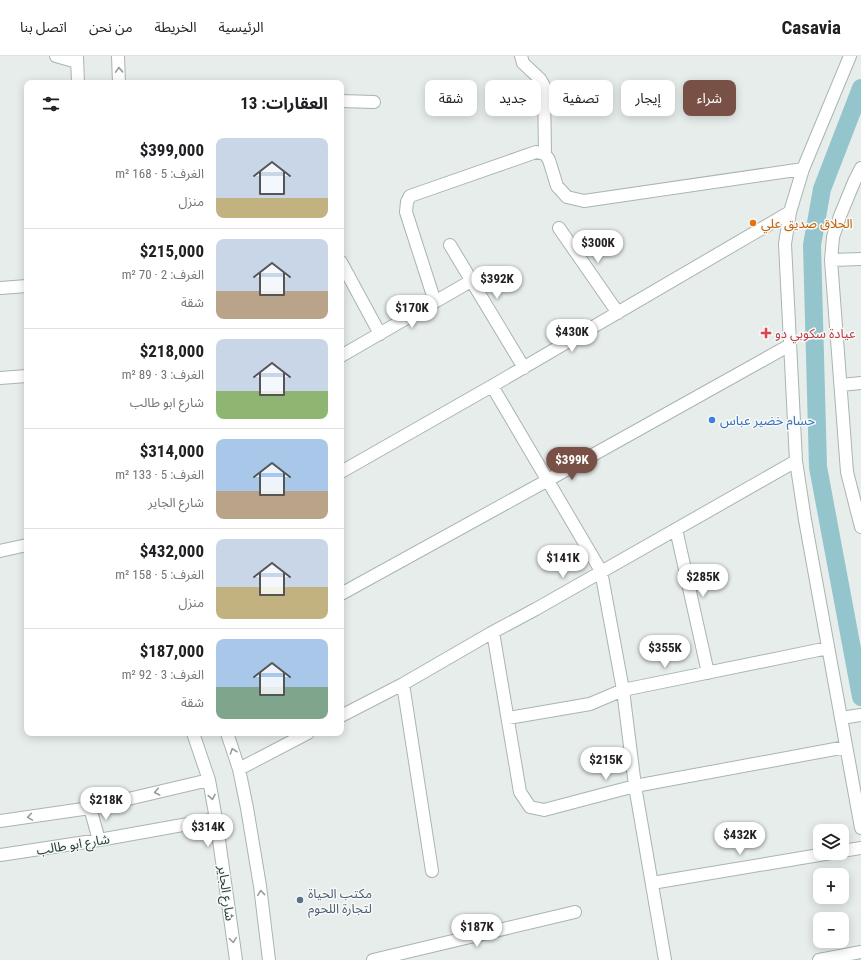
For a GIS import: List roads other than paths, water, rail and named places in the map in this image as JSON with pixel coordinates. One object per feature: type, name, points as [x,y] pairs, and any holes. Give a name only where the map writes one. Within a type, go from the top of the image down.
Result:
[{"type":"street","points":[[56,56],[77,59],[78,80]]},
{"type":"street","points":[[118,56],[119,80]]},
{"type":"street","points":[[520,56],[522,63],[540,79],[544,86],[545,154],[549,160],[557,186],[567,197],[584,201],[803,169]]},
{"type":"street","points":[[850,56],[803,169],[790,212],[785,244],[796,461],[805,520],[861,828]]},
{"type":"street","points":[[344,101],[374,102]]},
{"type":"street","points":[[435,302],[406,212],[407,202],[410,196],[536,152],[545,154]]},
{"type":"street","points":[[861,168],[854,182],[833,237],[832,260],[847,472],[859,513],[861,527]]},
{"type":"street","points":[[344,470],[524,368],[790,212]]},
{"type":"street","points":[[559,228],[618,313]]},
{"type":"street","points":[[450,244],[524,368]]},
{"type":"street","points":[[832,260],[861,259]]},
{"type":"street","points":[[344,268],[380,334]]},
{"type":"street","points":[[344,354],[471,281]]},
{"type":"street","points":[[0,288],[24,286]]},
{"type":"street","points":[[344,592],[790,345]]},
{"type":"street","points":[[0,378],[24,376]]},
{"type":"street","points":[[841,385],[861,383]]},
{"type":"street","points":[[492,386],[601,571],[623,690],[635,786],[665,960]]},
{"type":"street","points":[[344,714],[403,684],[796,461]]},
{"type":"street","points":[[676,529],[708,673]]},
{"type":"street","points":[[0,551],[24,546]]},
{"type":"street","points":[[493,632],[520,792],[530,807],[544,810],[635,786],[846,747]]},
{"type":"street","points":[[508,718],[590,704],[623,690],[828,648]]},
{"type":"street","points":[[403,684],[432,871]]},
{"type":"street","points":[[841,718],[861,715]]},
{"type":"street","name":"شارع الجاير","points":[[194,736],[209,780],[236,960]]},
{"type":"street","points":[[228,736],[239,769],[260,886],[269,960]]},
{"type":"street","points":[[239,769],[302,736]]},
{"type":"street","points":[[0,821],[90,808],[209,780]]},
{"type":"street","points":[[90,808],[99,840]]},
{"type":"street","name":"شارع ابو طالب","points":[[0,855],[99,840],[216,819]]},
{"type":"street","points":[[849,850],[861,848]]},
{"type":"street","points":[[652,883],[813,856]]},
{"type":"street","points":[[373,960],[575,912]]},
{"type":"street","points":[[819,960],[861,952]]},
{"type":"waterway","points":[[861,88],[822,189],[812,245],[818,467],[861,697]]},
{"type":"place","name":"الحلاق صديق علي","points":[[753,223]]},
{"type":"place","name":"عيادة سكوبي دو","points":[[766,333]]},
{"type":"place","name":"حسام خضير عباس","points":[[712,420]]},
{"type":"place","name":"مكتب الحياة لتجارة اللحوم","points":[[300,900]]}]
